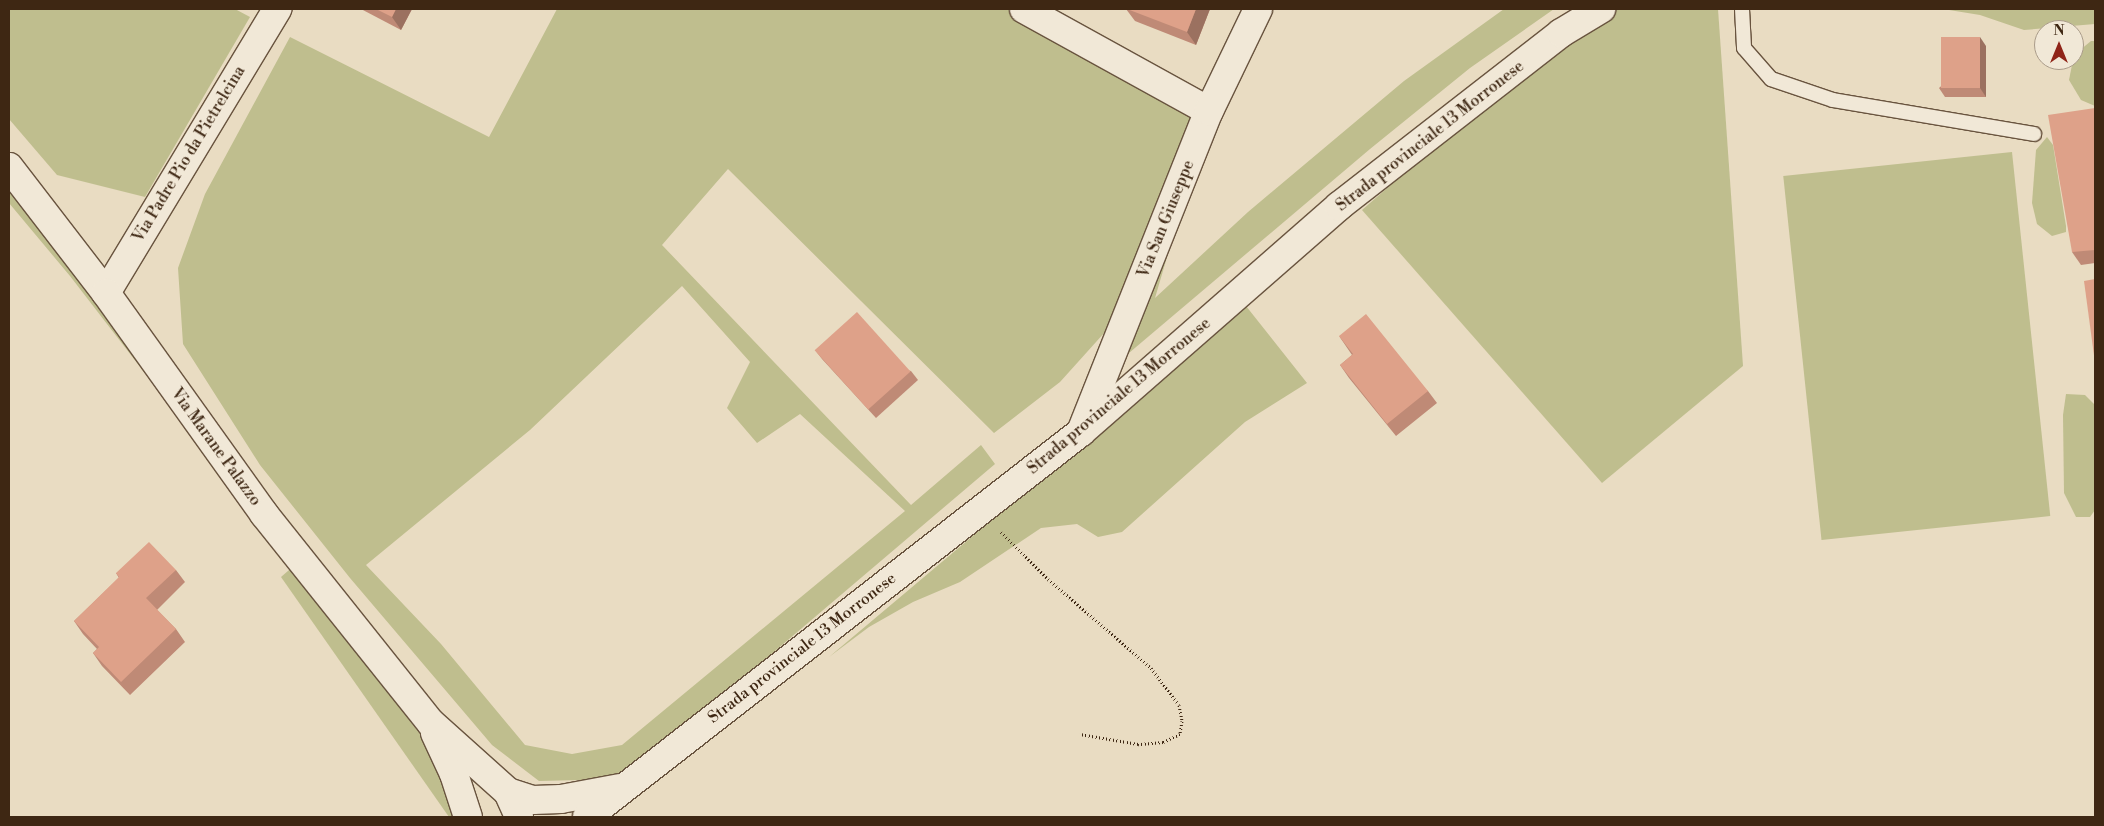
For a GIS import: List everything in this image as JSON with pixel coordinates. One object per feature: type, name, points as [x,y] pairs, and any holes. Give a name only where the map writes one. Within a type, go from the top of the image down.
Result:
[{"type":"main road","points":[[1024,9],[1209,111]]},
{"type":"main road","name":"Via San Giuseppe","points":[[1081,432],[1209,111],[1258,9]]},
{"type":"main road","name":"Strada provinciale 13 Morronese","points":[[587,817],[1081,432],[1339,206],[1561,33],[1601,9]]},
{"type":"main road","name":"Via Padre Pio da Pietrelcina","points":[[106,293],[270,11]]},
{"type":"main road","name":"Via Marane Palazzo","points":[[9,167],[106,293],[264,514],[431,723],[508,792],[520,817]]},
{"type":"main road","name":"Via Marane Palazzo","points":[[431,723],[454,774],[468,817]]},
{"type":"main road","name":"Via Marane Palazzo","points":[[508,792],[533,800],[561,799],[622,788]]},
{"type":"lane","points":[[1742,9],[1744,48],[1771,79],[1833,100],[2034,134]]},
{"type":"path","points":[[979,510],[1048,579],[1151,668],[1179,706],[1182,721],[1180,734],[1163,742],[1138,744],[1080,734]]},
{"type":"shaded area","points":[[9,9],[235,9],[250,17],[145,197],[57,175],[9,119]]},
{"type":"shaded area","points":[[557,9],[1016,9],[1199,115],[1114,322],[1060,382],[994,433],[728,169],[662,245],[911,505],[981,445],[995,464],[723,695],[617,779],[595,785],[580,780],[539,781],[492,745],[350,578],[260,465],[183,344],[178,268],[205,194],[290,37],[489,137]],"holes":[[[682,286],[750,362],[727,408],[757,443],[800,414],[905,511],[622,745],[572,754],[525,745],[441,644],[366,565],[530,430]]]},
{"type":"shaded area","points":[[1504,9],[1554,9],[1470,68],[1370,149],[1116,364],[1143,296],[1170,247],[1155,298],[1248,212],[1404,81]]},
{"type":"shaded area","points":[[1619,9],[1718,9],[1743,366],[1602,483],[1362,210],[1480,107],[1587,26]]},
{"type":"shaded area","points":[[1943,9],[2095,9],[2095,24],[2084,25],[2084,20],[2034,20],[2034,29],[2024,30],[1980,15]]},
{"type":"shaded area","points":[[2091,41],[2095,41],[2095,106],[2081,100],[2069,80],[2071,70],[2084,70],[2084,47]]},
{"type":"shaded area","points":[[2047,137],[2053,145],[2066,226],[2066,232],[2052,236],[2037,224],[2032,203],[2036,150]]},
{"type":"shaded area","points":[[2012,152],[2050,516],[1822,540],[1783,176]]},
{"type":"shaded area","points":[[9,181],[275,542],[70,276],[9,203]]},
{"type":"shaded area","points":[[1246,306],[1307,383],[1245,422],[1122,532],[1098,537],[1077,524],[1041,528],[960,582],[913,602],[869,627],[829,657]]},
{"type":"shaded area","points":[[2066,394],[2085,395],[2095,405],[2095,510],[2090,517],[2076,517],[2064,493],[2063,415]]},
{"type":"shaded area","points":[[296,564],[431,743],[461,817],[449,817],[281,577]]},
{"type":"building","points":[[376,9],[396,9],[392,17]]},
{"type":"building","points":[[1127,9],[1196,9],[1187,32]]},
{"type":"building","points":[[1941,37],[1980,37],[1980,88],[1941,88]]},
{"type":"building","points":[[2095,108],[2095,250],[2072,252],[2048,115]]},
{"type":"building","points":[[2095,279],[2095,363],[2084,281]]},
{"type":"building","points":[[857,312],[911,371],[868,410],[815,350]]},
{"type":"building","points":[[1366,314],[1428,391],[1387,424],[1340,365],[1353,354],[1339,336]]},
{"type":"building","points":[[149,542],[176,570],[146,598],[176,629],[121,682],[93,653],[99,647],[74,621],[119,577],[116,573]]}]
